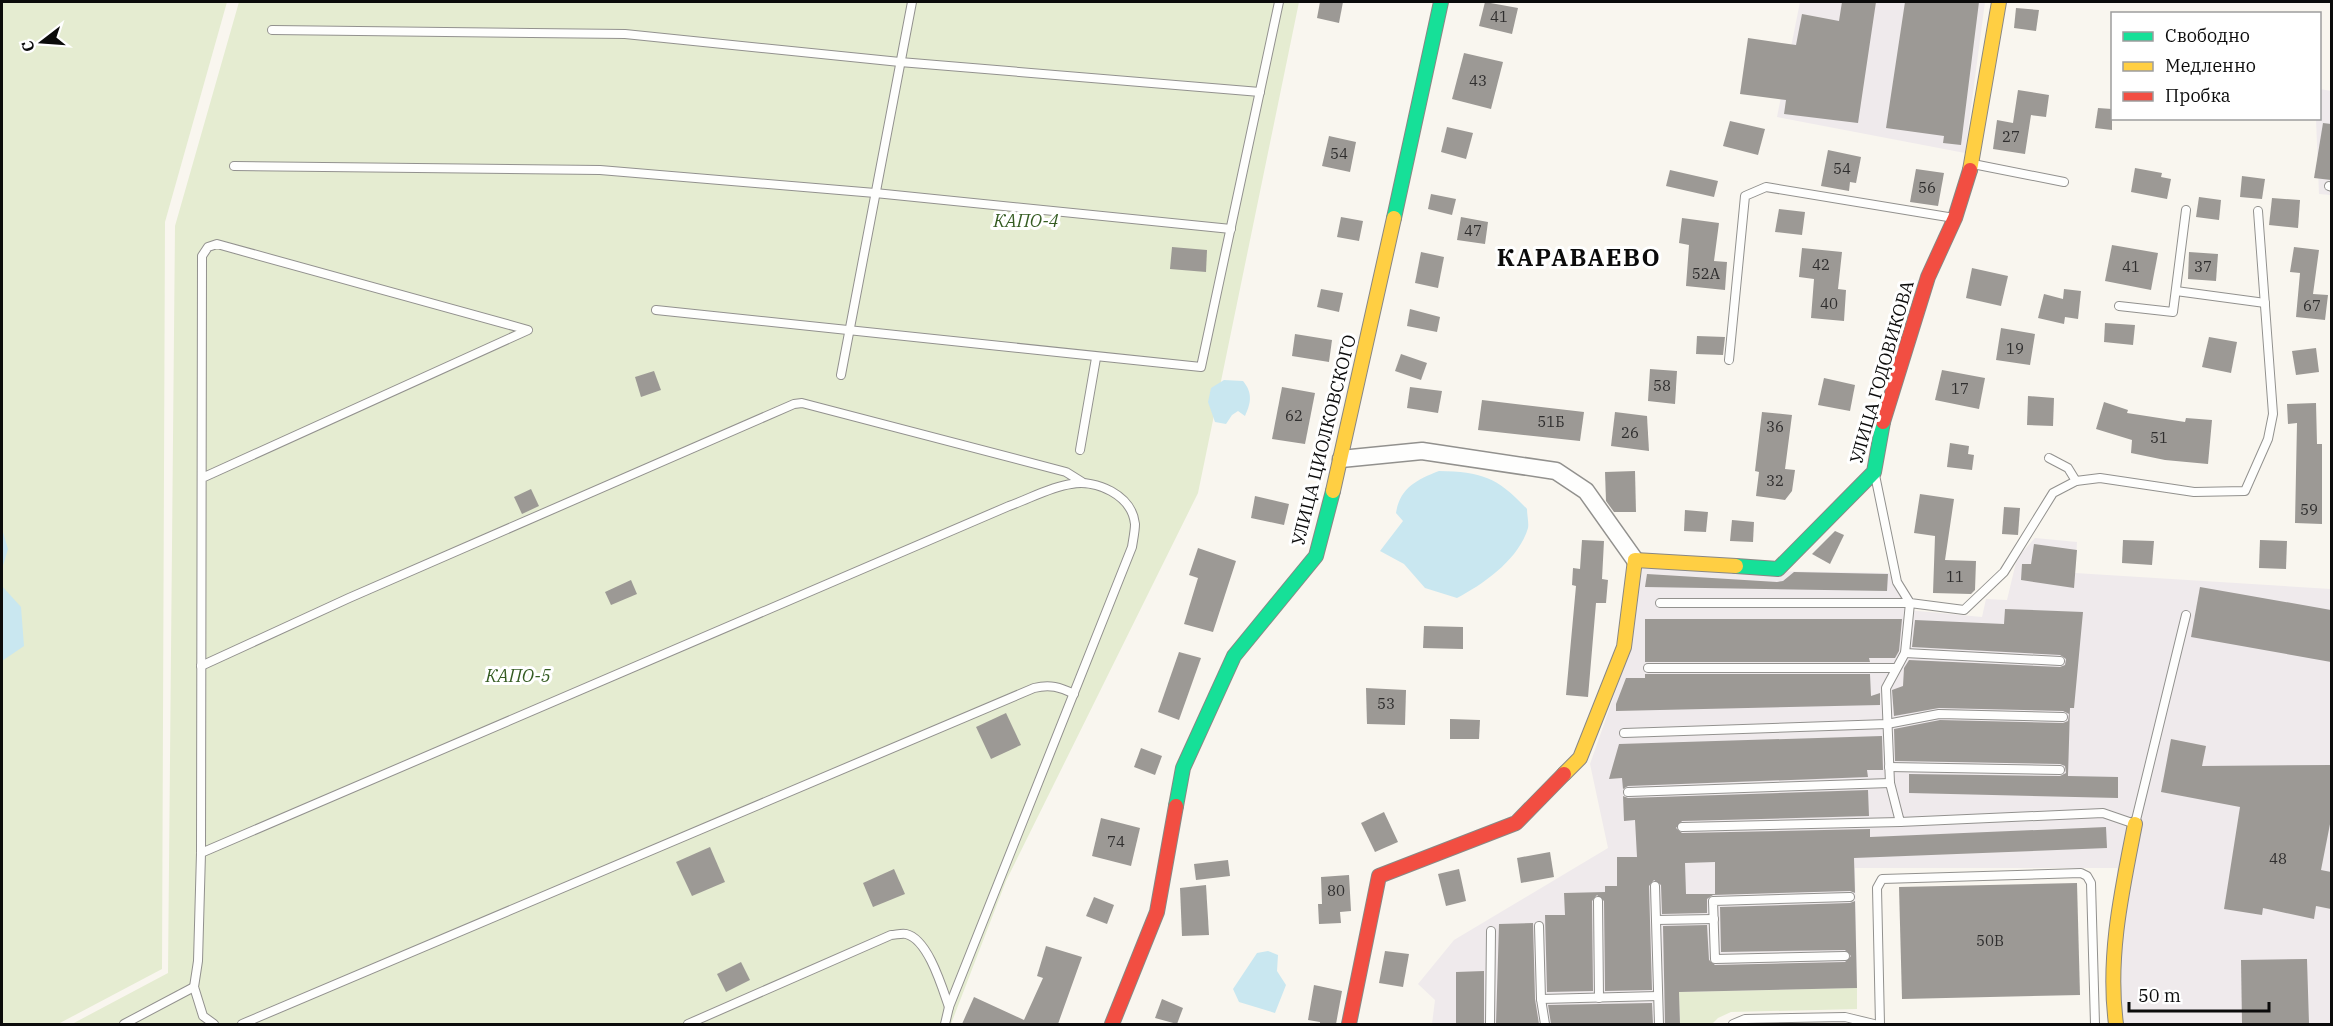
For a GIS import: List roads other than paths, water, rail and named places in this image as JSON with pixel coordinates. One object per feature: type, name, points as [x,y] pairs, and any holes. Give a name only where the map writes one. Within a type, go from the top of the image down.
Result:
[{"type":"street","name":"УЛИЦА ЦИОЛКОВСКОГО","points":[[1112,1024],[1157,912],[1183,768],[1234,656],[1316,556],[1341,459],[1441,2]]},
{"type":"street","name":"УЛИЦА ГОДОВИКОВА","points":[[1635,560],[1778,569],[1874,472],[1879,434],[1928,277],[1955,218],[1972,164],[1999,2]]},
{"type":"street","points":[[1341,459],[1422,451],[1556,471],[1586,491],[1635,560],[1624,647],[1580,758],[1516,823],[1379,876],[1349,1024]]},
{"type":"street","points":[[2116,1024],[2112,1002],[2115,960],[2124,884],[2135,824]]},
{"type":"lane","points":[[841,375],[912,2]]},
{"type":"lane","points":[[656,310],[1096,358],[1201,367],[1279,2]]},
{"type":"lane","points":[[272,30],[624,34],[900,62],[1260,92]]},
{"type":"lane","points":[[1972,164],[2064,182]]},
{"type":"lane","points":[[234,166],[600,170],[875,193],[1231,229]]},
{"type":"lane","points":[[1729,360],[1745,196],[1766,186],[1955,218]]},
{"type":"lane","points":[[2119,306],[2173,312],[2186,210]]},
{"type":"lane","points":[[1660,603],[1910,603],[1964,610],[2004,573],[2053,493],[2076,481],[2100,477],[2194,492],[2245,491],[2268,439],[2273,414],[2258,211]]},
{"type":"lane","points":[[202,478],[528,330],[217,244],[208,247],[202,256],[201,853],[198,961],[194,987],[203,1016],[214,1024]]},
{"type":"lane","points":[[2176,291],[2265,303]]},
{"type":"lane","points":[[1080,450],[1096,358]]},
{"type":"lane","points":[[201,666],[349,598],[794,404],[802,403],[1066,472],[1082,483]]},
{"type":"lane","points":[[2049,458],[2068,468],[2076,481]]},
{"type":"lane","points":[[1874,472],[1897,582],[1910,603],[1905,652],[1886,688],[1890,783],[1900,822]]},
{"type":"lane","points":[[201,853],[937,536],[1068,484],[1099,485],[1114,492],[1127,504],[1135,523],[1132,547],[949,1007],[945,1024]]},
{"type":"lane","points":[[1682,827],[1900,822],[2103,813],[2135,824],[2186,615]]},
{"type":"lane","points":[[1905,652],[2060,660]]},
{"type":"lane","points":[[1648,668],[1895,668]]},
{"type":"lane","points":[[242,1024],[1034,688],[1046,685],[1060,687],[1074,694]]},
{"type":"lane","points":[[1624,733],[1887,724],[1939,714],[2063,717]]},
{"type":"lane","points":[[1889,766],[2060,770]]},
{"type":"lane","points":[[1628,792],[1890,783]]},
{"type":"lane","points":[[1880,1024],[1877,888],[1882,879],[2081,873],[2088,876],[2091,883],[2095,1024]]},
{"type":"lane","points":[[1655,886],[1659,1024]]},
{"type":"lane","points":[[1845,956],[1715,959],[1713,901],[1850,897]]},
{"type":"lane","points":[[1598,901],[1599,998]]},
{"type":"lane","points":[[1656,920],[1714,919]]},
{"type":"lane","points":[[1539,926],[1541,999],[1545,1024]]},
{"type":"lane","points":[[1490,1024],[1491,931]]},
{"type":"lane","points":[[688,1024],[891,935],[905,933],[918,941],[934,966],[949,1007]]},
{"type":"lane","points":[[124,1024],[194,987]]},
{"type":"lane","points":[[1541,999],[1658,996]]},
{"type":"lane","points":[[1733,1024],[1745,1019],[1845,1017],[1874,1024]]},
{"type":"water","points":[[1224,380],[1243,381],[1250,398],[1245,416],[1238,411],[1226,424],[1215,422],[1208,402],[1211,388]]},
{"type":"water","points":[[1439,471],[1467,473],[1488,478],[1507,490],[1527,509],[1528,528],[1517,550],[1489,578],[1457,598],[1425,588],[1404,564],[1380,551],[1403,521],[1396,513],[1405,491],[1416,482]]},
{"type":"water","points":[[2,529],[8,549],[2,569]]},
{"type":"water","points":[[2,586],[21,607],[24,646],[2,661]]},
{"type":"water","points":[[1268,951],[1278,955],[1277,971],[1286,985],[1275,1013],[1239,1002],[1233,989],[1257,953]]},
{"type":"district","name":"КАРАВАЕВО","points":[[1579,258]]},
{"type":"park label","name":"КАПО-4","points":[[1026,221]]},
{"type":"park label","name":"КАПО-5","points":[[518,676]]}]
